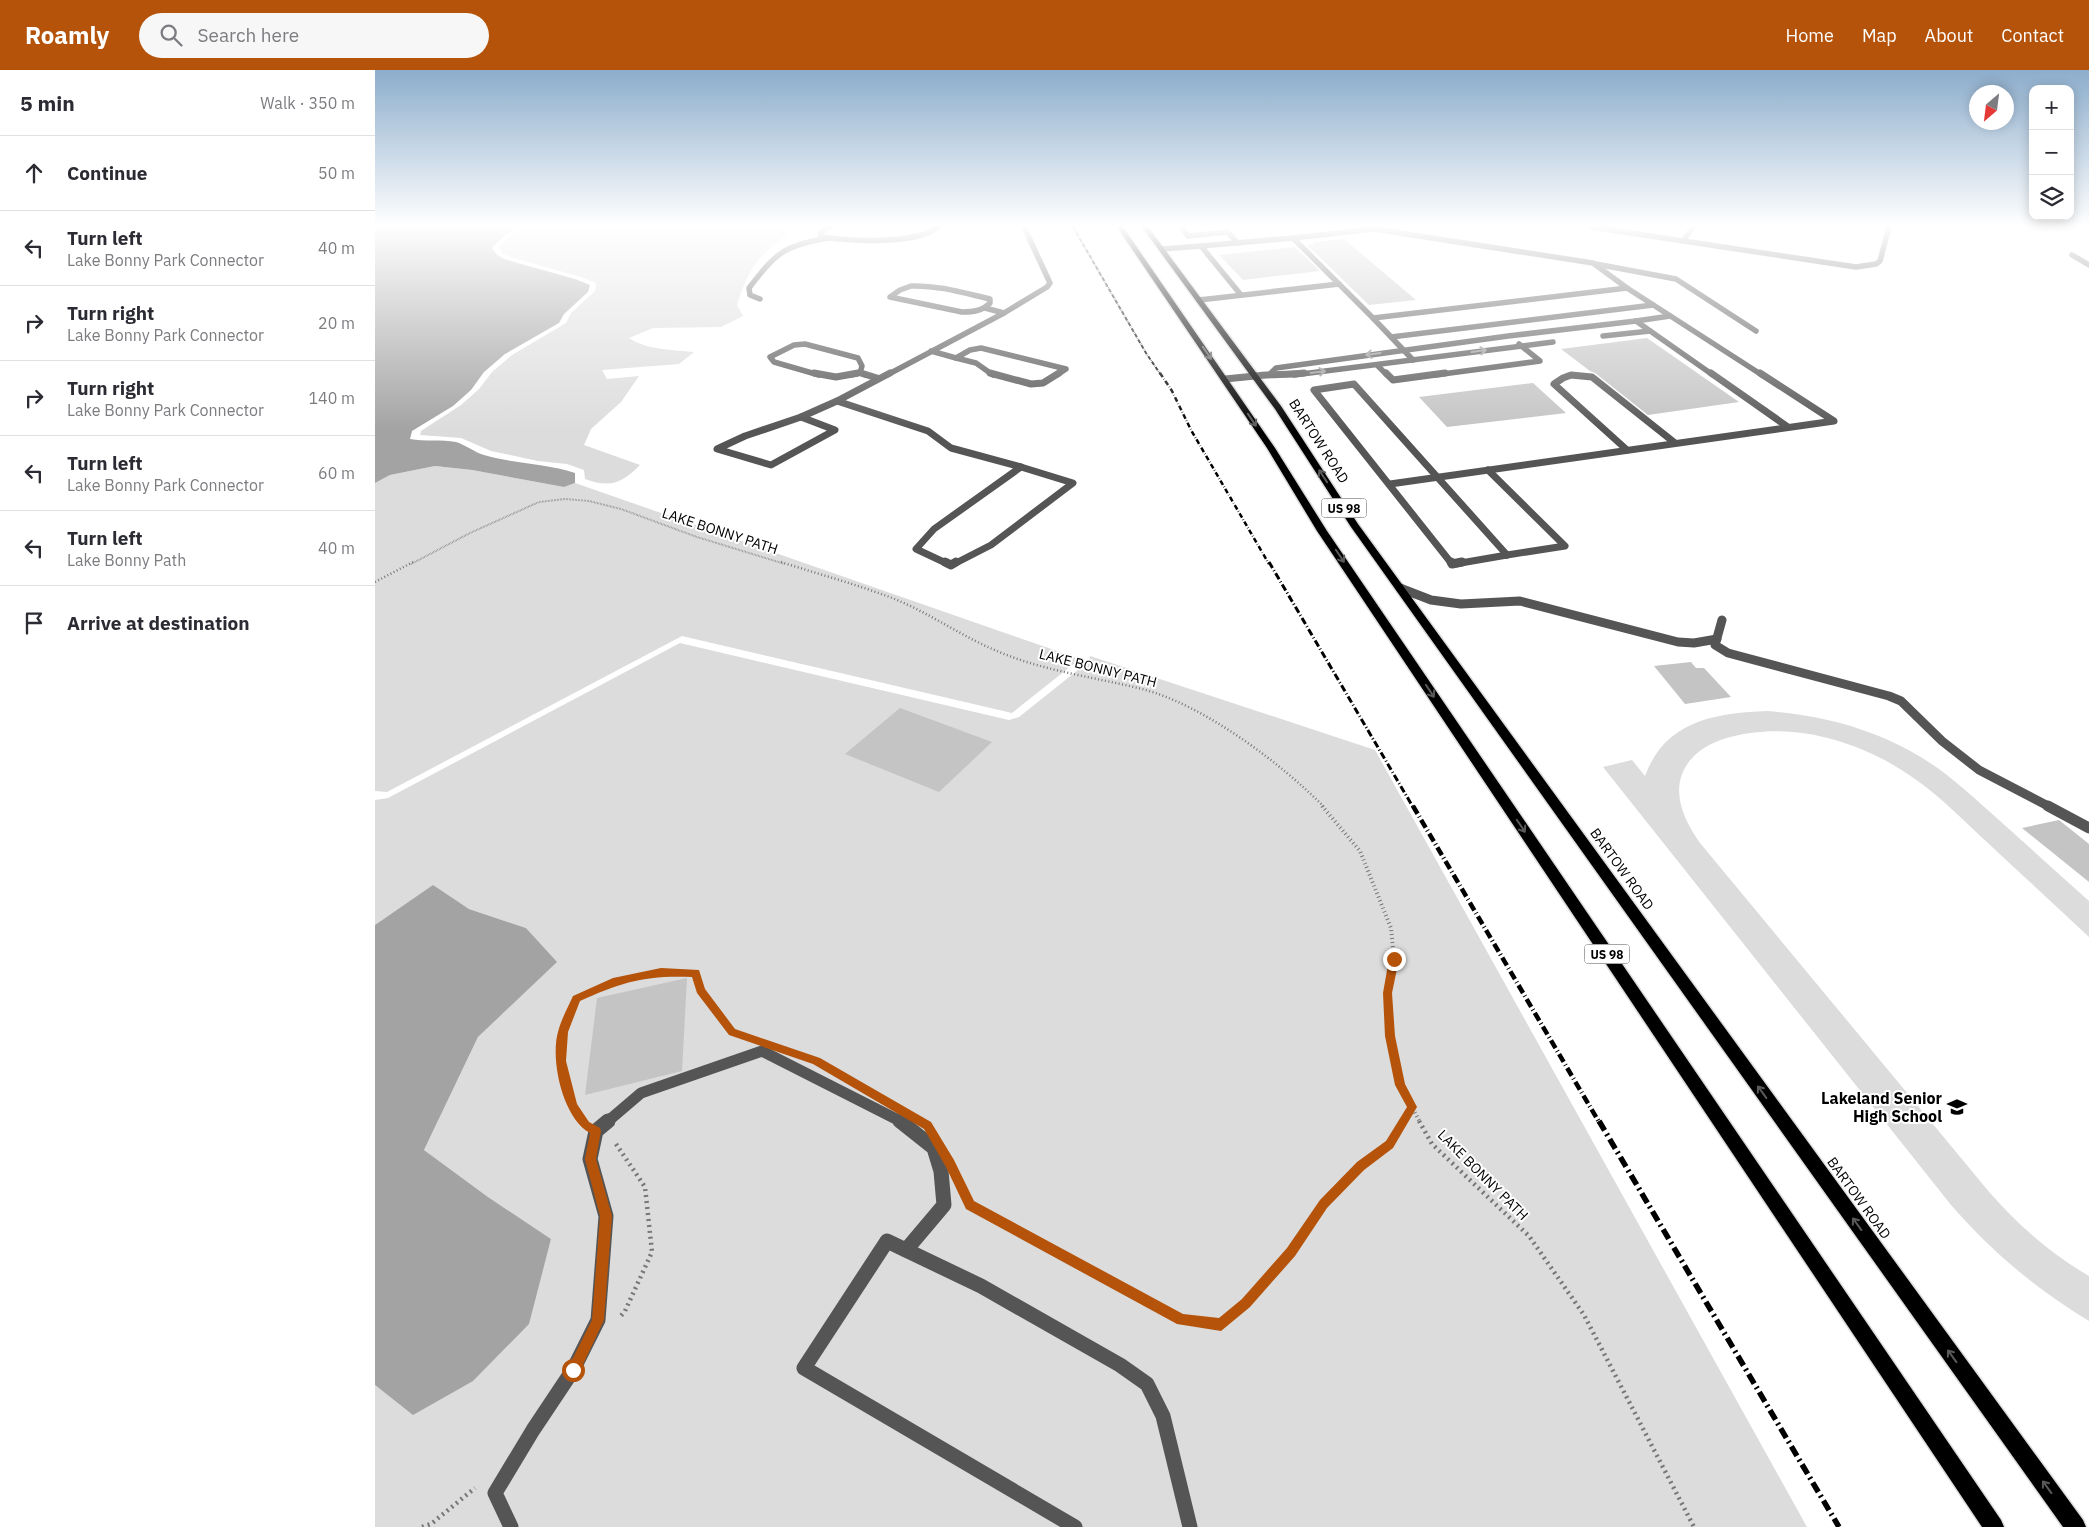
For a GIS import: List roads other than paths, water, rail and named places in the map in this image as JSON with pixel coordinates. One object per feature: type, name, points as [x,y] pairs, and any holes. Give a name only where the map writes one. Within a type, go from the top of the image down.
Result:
[{"type":"main road","name":"US 98","points":[[1168,295],[1225,379],[1356,580],[1994,1527]]},
{"type":"main road","name":"BARTOW ROAD","points":[[1195,295],[1303,444],[1354,524],[2076,1527]]},
{"type":"street","points":[[750,295],[760,299]]},
{"type":"street","points":[[892,295],[890,297],[962,312],[974,312],[985,308],[990,303],[990,299],[971,295]]},
{"type":"street","points":[[801,417],[835,430],[771,465],[717,449],[745,436],[801,417],[837,401],[877,378],[1004,313],[1034,295]]},
{"type":"street","points":[[1199,300],[1241,295]]},
{"type":"street","points":[[1350,295],[1413,360]]},
{"type":"street","points":[[1373,318],[1568,295]]},
{"type":"street","points":[[1390,484],[1835,420],[1638,295]]},
{"type":"street","points":[[1701,295],[1756,331]]},
{"type":"street","points":[[1391,337],[1653,305]]},
{"type":"street","points":[[985,308],[1004,313]]},
{"type":"street","points":[[1270,374],[1276,368],[1670,316]]},
{"type":"street","points":[[1636,321],[1787,427]]},
{"type":"street","points":[[1603,336],[1650,331]]},
{"type":"street","points":[[1377,365],[1393,380],[1540,361],[1508,336]]},
{"type":"street","points":[[1225,379],[1270,374],[1282,376],[1553,342]]},
{"type":"street","points":[[860,373],[862,366],[858,358],[805,344],[795,345],[770,357],[774,362],[824,376],[836,377],[860,373],[877,378]]},
{"type":"street","points":[[931,351],[955,358],[976,363],[991,374],[1031,384],[1043,383],[1066,369],[981,348],[970,350],[955,358]]},
{"type":"street","points":[[1627,450],[1553,384],[1563,376],[1584,375],[1592,377],[1675,443]]},
{"type":"street","points":[[1488,470],[1565,546],[1452,564],[1314,390],[1355,384],[1507,555]]},
{"type":"street","points":[[837,401],[928,431],[951,448],[1021,467],[1073,483],[991,545],[951,565],[916,549],[934,529],[1021,467]]},
{"type":"street","points":[[1400,588],[1431,600],[1461,604],[1520,601],[1678,642],[1717,639]]},
{"type":"street","points":[[1722,620],[1715,645],[1729,653],[1889,696],[1901,701],[1942,741],[1979,770],[2089,828]]},
{"type":"street","points":[[511,1527],[495,1492],[573,1370],[598,1320],[606,1216],[590,1159],[596,1131],[641,1093],[762,1052],[901,1122],[934,1148],[941,1171],[944,1205],[906,1250]]},
{"type":"street","points":[[1075,1527],[805,1368],[887,1241],[981,1286],[1120,1365],[1147,1384],[1163,1416],[1190,1527]]},
{"type":"railway","points":[[1112,295],[1161,375]]},
{"type":"railway","points":[[1160,373],[1172,391],[1191,430],[1269,564]]},
{"type":"railway","points":[[1269,562],[1413,807]]},
{"type":"railway","points":[[1413,806],[1599,1122]]},
{"type":"railway","points":[[1599,1121],[1839,1527]]},
{"type":"place","name":"Lakeland Senior High School","points":[[1957,1107]]}]
